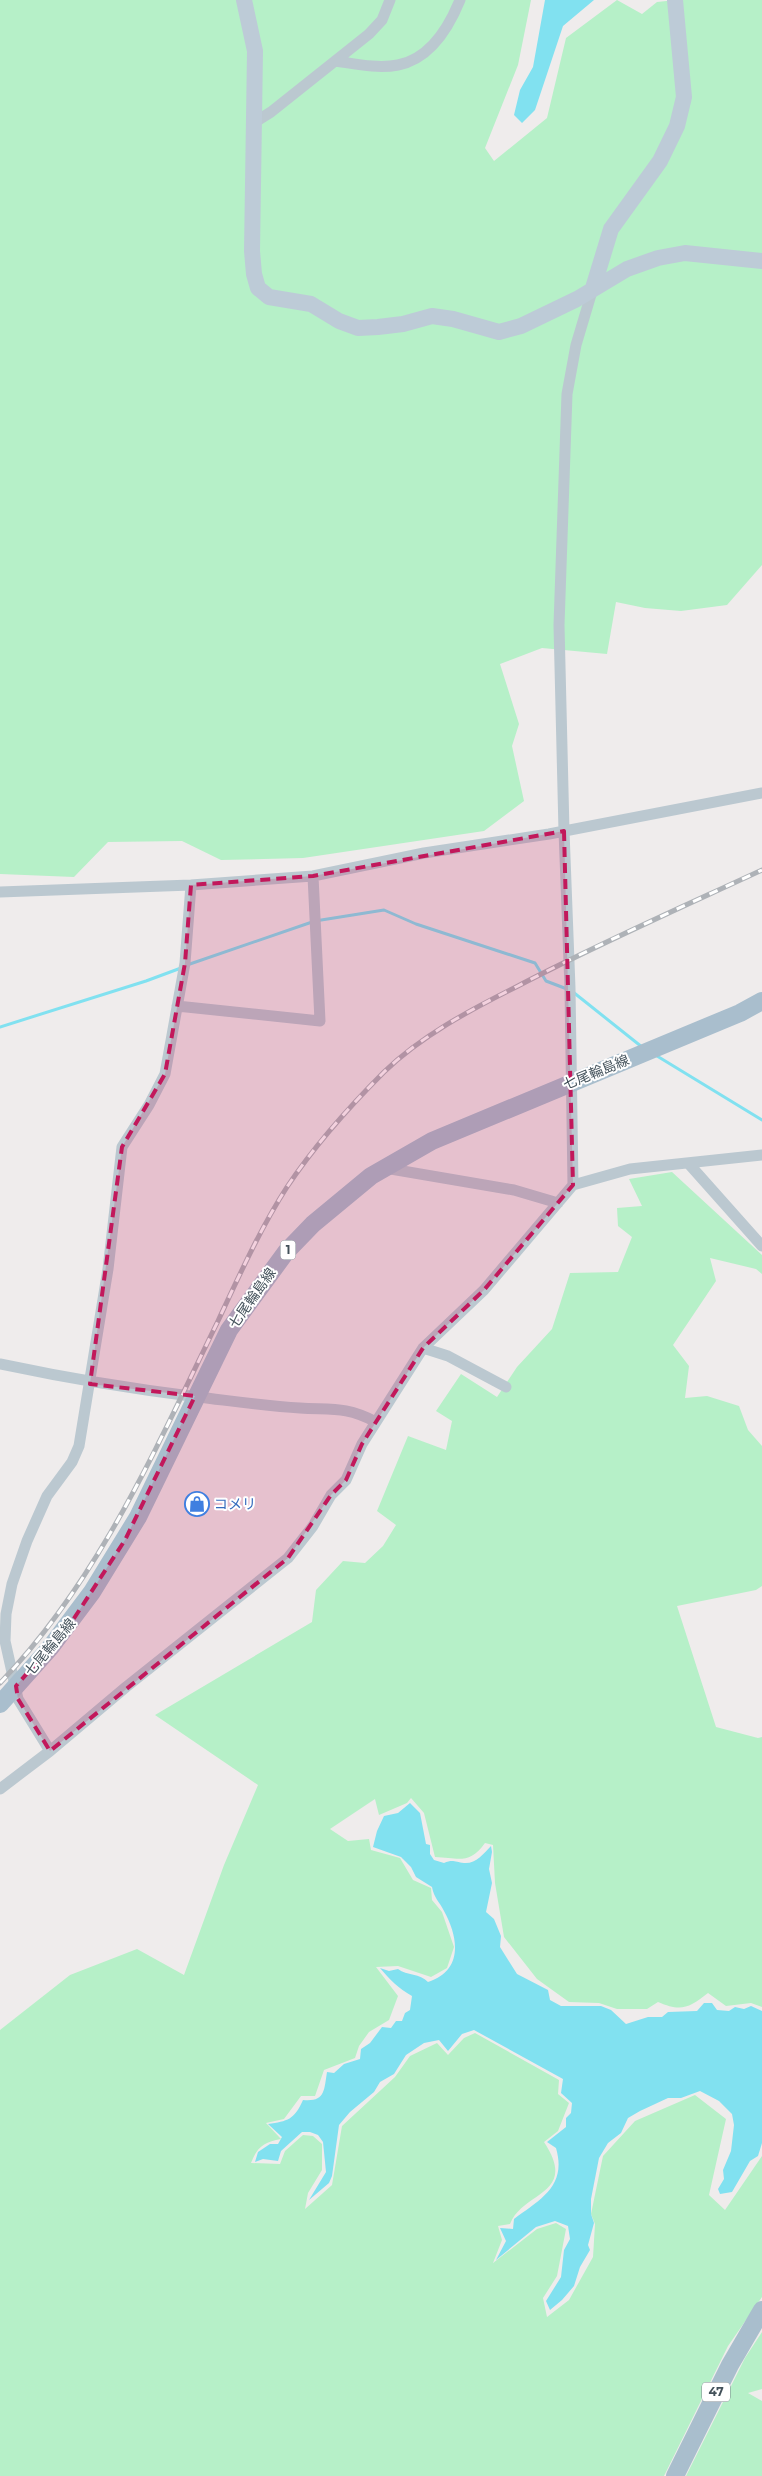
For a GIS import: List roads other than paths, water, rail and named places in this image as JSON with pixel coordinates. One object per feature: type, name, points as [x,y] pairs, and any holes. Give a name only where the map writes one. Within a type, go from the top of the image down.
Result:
[{"type":"main road","name":"七尾輪島線","points":[[0,1704],[70,1622],[125,1540],[229,1330],[286,1252],[340,1200],[385,1168],[457,1128],[740,1013],[762,1001]]},
{"type":"main road","name":"47","points":[[675,2476],[730,2365],[762,2310]]},
{"type":"street","points":[[244,0],[255,51],[252,251],[254,274],[258,288],[269,297],[311,304],[339,322],[358,328],[403,324],[432,316],[453,319],[499,332],[521,326],[627,270],[658,258],[685,254],[762,261]]},
{"type":"street","points":[[255,122],[271,112],[369,34],[382,20],[390,0]]},
{"type":"street","points":[[336,61],[372,66],[398,65],[412,60],[441,37],[460,0]]},
{"type":"street","points":[[573,1185],[570,991],[559,625],[567,394],[576,344],[611,230],[660,161],[677,126],[682,110],[684,97],[675,0]]},
{"type":"street","points":[[0,892],[191,886],[313,876],[424,853],[564,831],[762,793]]},
{"type":"street","points":[[177,1006],[320,1021],[313,876]]},
{"type":"street","points":[[50,1751],[18,1699],[5,1641],[6,1614],[12,1584],[27,1541],[47,1496],[72,1462],[79,1446],[108,1269],[122,1147],[149,1105],[165,1074],[184,968],[191,886]]},
{"type":"street","points":[[0,1789],[50,1751],[133,1681],[288,1558],[313,1526],[331,1495],[346,1480],[362,1444],[423,1348],[484,1290],[573,1185],[630,1169],[762,1155]]},
{"type":"street","points":[[689,1164],[762,1246]]},
{"type":"street","points":[[385,1168],[514,1190],[558,1202]]},
{"type":"street","points":[[423,1348],[448,1356],[506,1388]]},
{"type":"street","points":[[0,1364],[90,1384],[301,1408],[333,1407],[364,1416],[376,1422]]},
{"type":"water","points":[[545,0],[594,0],[563,26],[535,110],[522,123],[514,115],[520,90],[533,67]]},
{"type":"water","points":[[410,1803],[420,1813],[426,1844],[430,1845],[430,1854],[434,1860],[444,1863],[452,1861],[468,1863],[479,1858],[491,1846],[492,1852],[489,1869],[492,1883],[486,1912],[494,1919],[501,1936],[500,1947],[517,1974],[548,1990],[550,2000],[561,2006],[601,2006],[611,2010],[626,2024],[648,2017],[662,2017],[668,2012],[697,2011],[704,2003],[712,2003],[717,2010],[729,2011],[735,2007],[744,2009],[751,2006],[762,2011],[762,2143],[758,2156],[750,2161],[732,2192],[720,2194],[718,2189],[724,2179],[723,2170],[731,2151],[734,2125],[732,2114],[719,2101],[700,2091],[681,2098],[668,2098],[628,2118],[621,2133],[608,2143],[599,2158],[591,2199],[591,2214],[594,2223],[588,2245],[590,2250],[580,2267],[574,2286],[550,2310],[546,2301],[561,2277],[564,2250],[570,2239],[568,2226],[555,2221],[536,2227],[496,2260],[506,2241],[500,2228],[513,2229],[514,2219],[542,2198],[555,2182],[558,2172],[556,2148],[547,2142],[566,2127],[566,2118],[571,2113],[572,2103],[561,2093],[563,2079],[474,2030],[462,2034],[448,2051],[439,2040],[424,2043],[406,2055],[394,2074],[380,2082],[374,2092],[350,2112],[339,2125],[332,2176],[329,2183],[309,2200],[326,2172],[323,2142],[318,2135],[302,2132],[281,2151],[278,2161],[263,2159],[255,2162],[258,2152],[270,2144],[278,2144],[282,2137],[268,2124],[290,2118],[297,2112],[303,2100],[319,2097],[324,2090],[327,2072],[334,2073],[344,2064],[360,2059],[361,2049],[370,2043],[382,2027],[391,2028],[396,2021],[402,2021],[405,2013],[410,2010],[412,1996],[394,1984],[380,1968],[389,1971],[398,1969],[421,1977],[428,1982],[439,1977],[452,1962],[455,1952],[453,1932],[432,1887],[416,1877],[411,1867],[401,1857],[373,1847],[377,1831],[384,1816],[398,1813]]},
{"type":"waterway","points":[[187,965],[315,921],[384,910],[416,924],[535,963],[546,981],[567,989]]},
{"type":"waterway","points":[[0,1027],[146,981],[181,968]]},
{"type":"waterway","points":[[573,992],[642,1047]]},
{"type":"waterway","points":[[657,1056],[762,1120]]},
{"type":"railway","points":[[0,1683],[35,1643],[67,1601],[96,1557],[148,1464],[268,1219],[287,1187],[309,1156],[358,1099],[398,1059],[430,1035],[464,1015],[577,956],[762,870]]},
{"type":"place","name":"コメリ","points":[[197,1504]]}]
